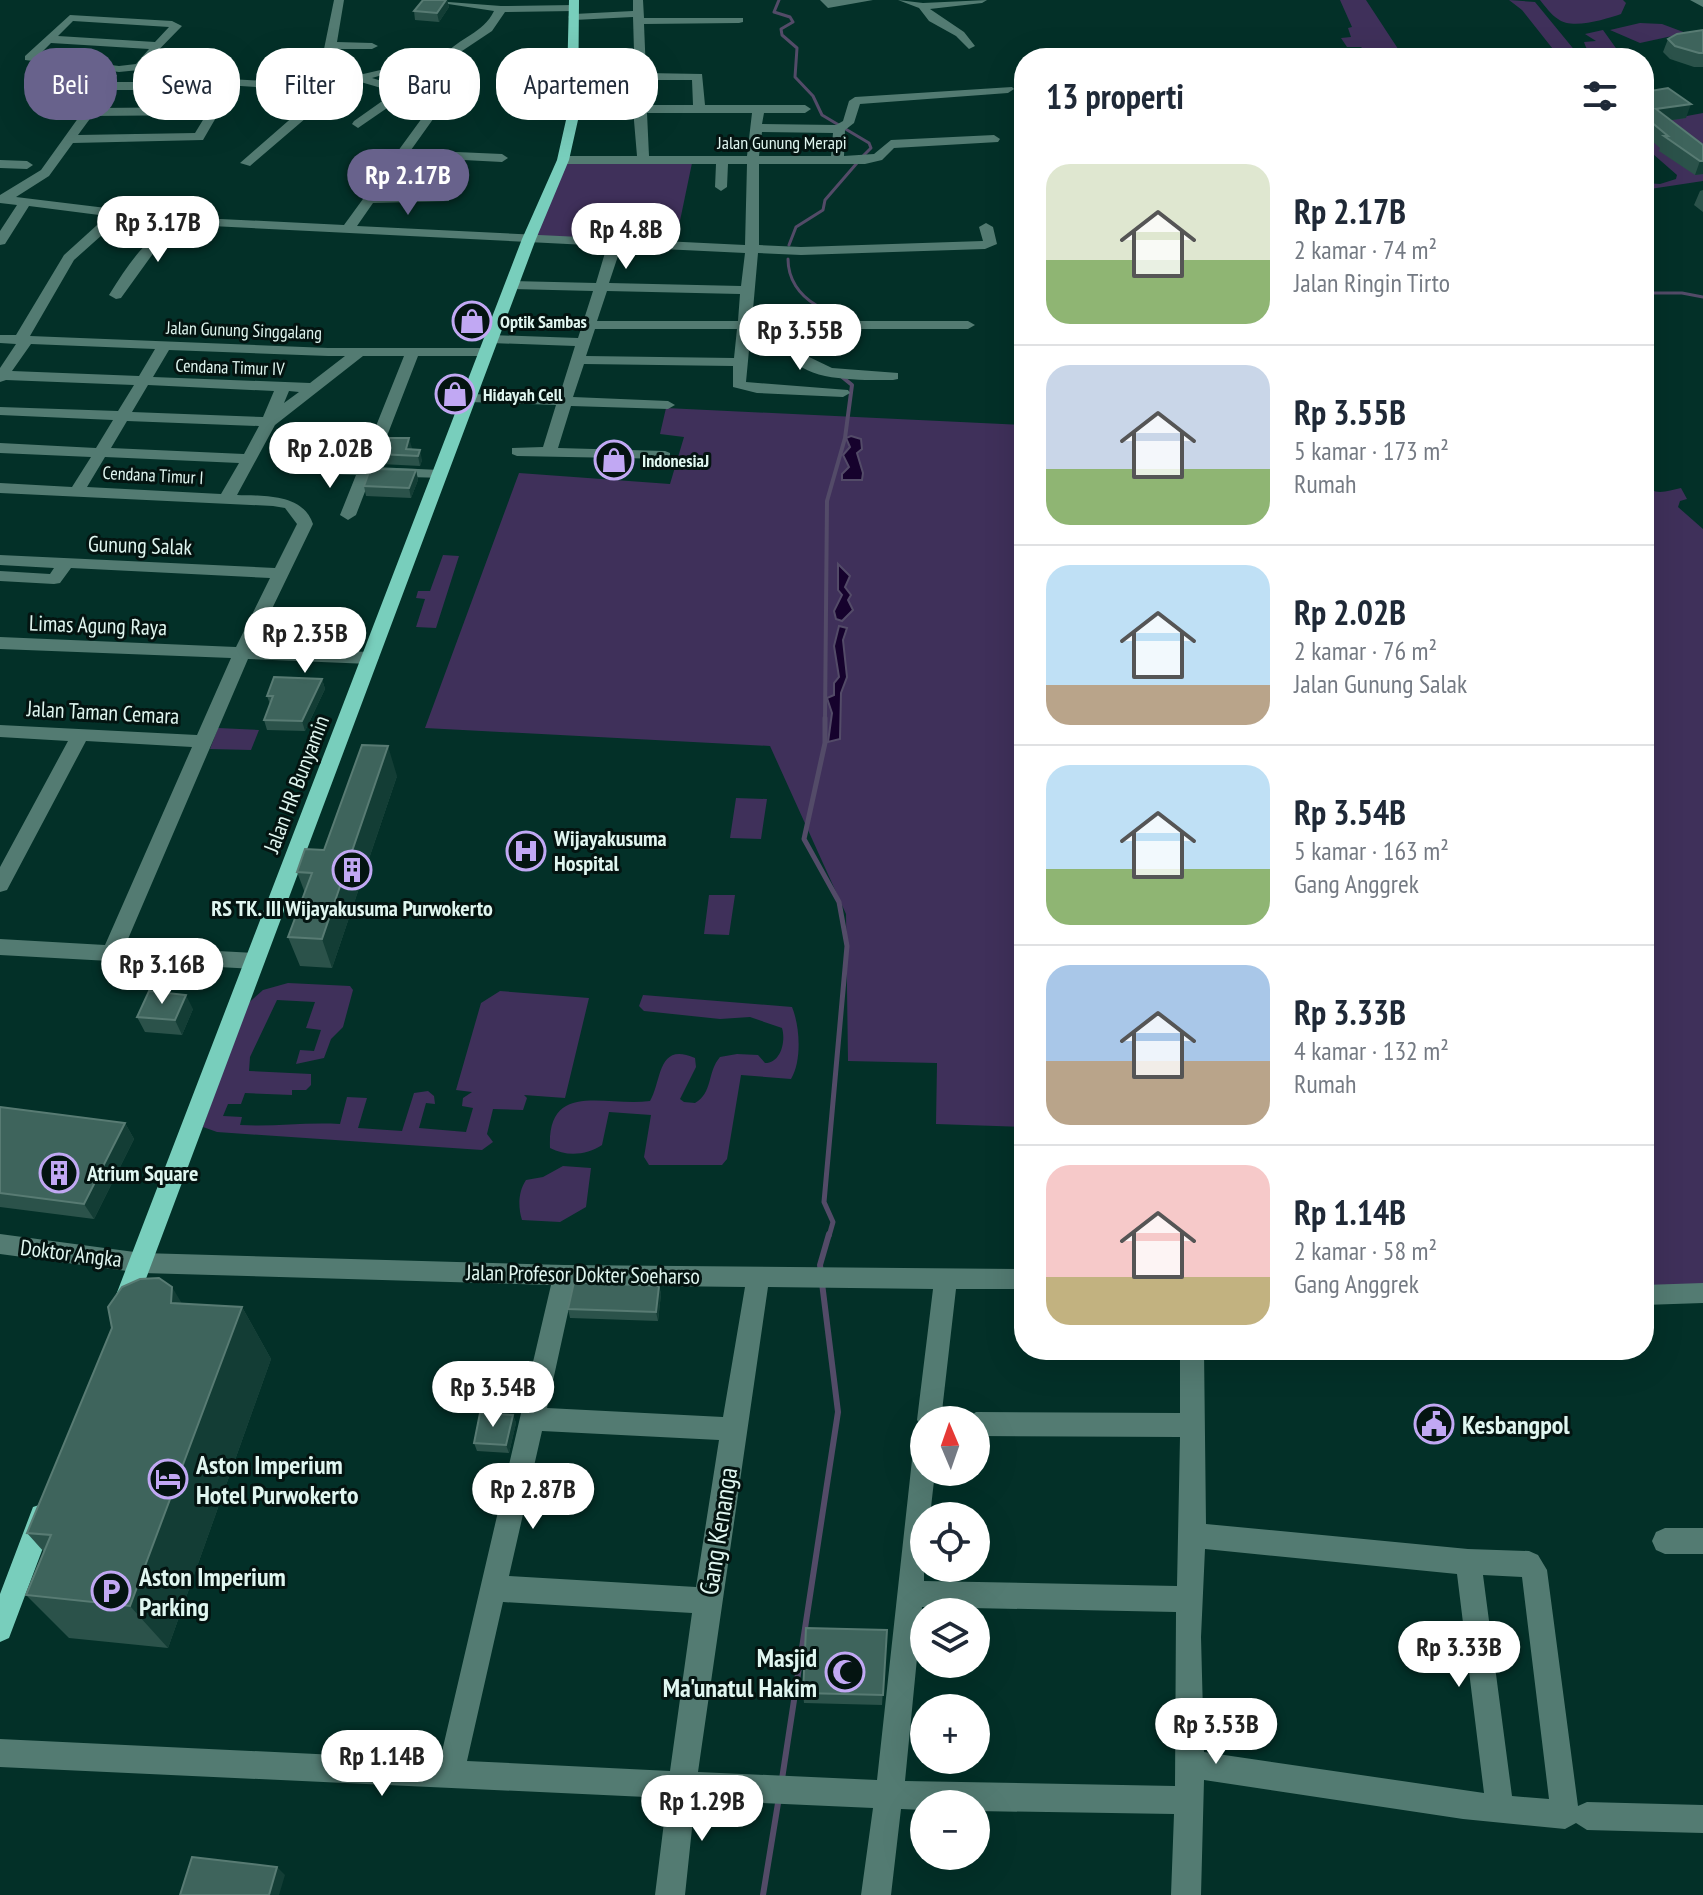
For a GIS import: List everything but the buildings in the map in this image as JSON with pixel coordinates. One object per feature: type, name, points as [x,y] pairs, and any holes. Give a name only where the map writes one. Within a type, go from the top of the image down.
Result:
[{"type":"main road","name":"Jalan HR Bunyamin","points":[[573,48],[574,8]]},
{"type":"main road","name":"Jalan HR Bunyamin","points":[[113,1332],[142,1263],[529,239],[563,160],[572,120]]},
{"type":"main road","points":[[0,1629],[8,1584],[52,1489]]},
{"type":"street","points":[[331,48],[339,0]]},
{"type":"street","points":[[427,0],[501,9],[574,8],[638,17],[739,20]]},
{"type":"street","points":[[638,0],[638,48]]},
{"type":"street","points":[[825,0],[829,5],[868,0]]},
{"type":"street","points":[[903,0],[923,6],[982,0]]},
{"type":"street","points":[[1695,0],[1703,4]]},
{"type":"street","points":[[923,6],[932,20],[963,35],[969,46]]},
{"type":"street","points":[[458,48],[495,24],[501,9]]},
{"type":"street","points":[[70,18],[175,24],[139,67],[119,69],[36,62],[29,58],[47,39],[70,18]]},
{"type":"street","points":[[47,39],[159,46]]},
{"type":"street","points":[[331,45],[372,46]]},
{"type":"street","points":[[658,80],[698,76],[699,108]]},
{"type":"street","points":[[757,128],[840,129],[848,123],[855,101],[1008,89]]},
{"type":"street","points":[[758,108],[753,159],[752,249],[738,383],[741,387],[843,393]]},
{"type":"street","points":[[358,124],[379,109]]},
{"type":"street","points":[[658,109],[805,109]]},
{"type":"street","points":[[2,199],[41,178],[82,120]]},
{"type":"street","points":[[69,139],[199,137],[209,120]]},
{"type":"street","points":[[246,163],[296,120]]},
{"type":"street","points":[[348,229],[427,120]]},
{"type":"street","points":[[640,120],[643,160]]},
{"type":"street","points":[[837,160],[840,129]]},
{"type":"street","name":"Jalan Gunung Merapi","points":[[563,160],[874,159],[887,146],[899,143],[994,139]]},
{"type":"street","points":[[404,153],[502,158]]},
{"type":"street","points":[[721,187],[722,160]]},
{"type":"street","points":[[0,164],[27,165]]},
{"type":"street","points":[[371,199],[444,198]]},
{"type":"street","points":[[2,199],[192,222],[801,251],[985,245],[990,244],[986,227]]},
{"type":"street","points":[[0,241],[25,202]]},
{"type":"street","points":[[1,376],[69,258],[118,213]]},
{"type":"street","points":[[116,295],[157,238],[192,222]]},
{"type":"street","points":[[284,245],[297,227]]},
{"type":"street","points":[[549,451],[615,243]]},
{"type":"street","points":[[512,285],[747,290]]},
{"type":"street","points":[[588,325],[968,325]]},
{"type":"street","points":[[820,326],[819,340],[798,353],[804,363],[838,373],[893,376]]},
{"type":"street","name":"Jalan Gunung Singgalang","points":[[0,339],[328,352],[413,352],[583,342]]},
{"type":"street","points":[[77,492],[165,345]]},
{"type":"street","points":[[316,386],[328,352]]},
{"type":"street","points":[[0,411],[269,422],[360,352]]},
{"type":"street","points":[[348,515],[413,352]]},
{"type":"street","points":[[577,360],[742,362]]},
{"type":"street","name":"Cendana Timur IV","points":[[1,376],[316,386]]},
{"type":"street","points":[[227,498],[269,422],[283,387]]},
{"type":"street","points":[[470,398],[668,405]]},
{"type":"street","points":[[0,448],[248,459]]},
{"type":"street","points":[[517,451],[665,456]]},
{"type":"street","points":[[299,468],[440,475]]},
{"type":"street","name":"Cendana Timur I","points":[[0,488],[282,502],[304,515],[305,524],[278,573]]},
{"type":"street","name":"Gunung Salak","points":[[0,560],[278,573]]},
{"type":"street","points":[[0,576],[54,579],[66,564]]},
{"type":"street","points":[[112,952],[278,573]]},
{"type":"street","name":"Limas Agung Raya","points":[[0,643],[370,658]]},
{"type":"street","name":"Jalan Taman Cemara","points":[[0,731],[203,741]]},
{"type":"street","points":[[0,885],[80,735]]},
{"type":"street","points":[[0,947],[255,961]]},
{"type":"street","name":"Doktor Angka","points":[[0,1244],[142,1263]]},
{"type":"street","name":"Jalan Profesor Dokter Soeharso","points":[[142,1263],[565,1275],[1014,1279]]},
{"type":"street","points":[[450,1776],[565,1275]]},
{"type":"street","name":"Gang Kenanga","points":[[670,1895],[681,1786],[707,1601],[758,1276]]},
{"type":"street","points":[[931,1406],[942,1328],[945,1278]]},
{"type":"street","points":[[1654,1295],[1703,1293]]},
{"type":"street","points":[[1186,1895],[1190,1764],[1188,1637],[1193,1535],[1192,1360]]},
{"type":"street","points":[[533,1419],[734,1429]]},
{"type":"street","points":[[990,1424],[1193,1425]]},
{"type":"street","points":[[876,1895],[891,1795],[908,1594],[921,1486]]},
{"type":"street","points":[[1190,1764],[1500,1809],[1565,1815],[1537,1590],[1534,1570],[1529,1564],[1468,1562],[1193,1535]]},
{"type":"street","points":[[1665,1541],[1703,1541]]},
{"type":"street","points":[[1468,1562],[1500,1809]]},
{"type":"street","points":[[495,1588],[707,1601]]},
{"type":"street","points":[[908,1594],[1190,1599]]},
{"type":"street","points":[[0,1753],[891,1795],[1188,1800]]},
{"type":"street","points":[[1587,1816],[1703,1819]]},
{"type":"shaded area","points":[[1340,0],[1366,0],[1397,48],[1347,47],[1341,38],[1351,37],[1348,28],[1352,27]]},
{"type":"shaded area","points":[[1509,0],[1535,2],[1573,48],[1552,48],[1522,10]]},
{"type":"shaded area","points":[[1540,0],[1623,0],[1626,3],[1621,14],[1572,24],[1555,17]]},
{"type":"shaded area","points":[[1640,23],[1662,24],[1686,33],[1640,43],[1610,30]]},
{"type":"shaded area","points":[[1603,30],[1616,48],[1586,48],[1584,42],[1596,41],[1585,34]]},
{"type":"shaded area","points":[[1703,113],[1703,181],[1654,188],[1654,184],[1676,179],[1677,175],[1654,155],[1654,122]]},
{"type":"shaded area","points":[[559,161],[692,163],[676,240],[536,237]]},
{"type":"shaded area","points":[[666,408],[1014,425],[1014,1127],[936,1124],[937,1063],[848,1061],[846,914],[770,746],[425,728],[519,473],[670,484],[684,437],[660,434]]},
{"type":"shaded area","points":[[846,438],[861,439],[862,449],[857,453],[862,480],[842,480],[842,474],[849,467],[843,455],[850,447]]},
{"type":"shaded area","points":[[1681,488],[1687,499],[1680,501],[1678,507],[1703,529],[1703,1291],[1654,1291],[1654,491]]},
{"type":"shaded area","points":[[443,555],[459,556],[436,628],[416,627],[425,599],[416,598],[418,591],[430,591]]},
{"type":"shaded area","points":[[838,564],[850,576],[845,587],[851,595],[848,600],[853,610],[842,621],[836,619],[834,611],[842,595],[838,590]]},
{"type":"shaded area","points":[[839,626],[847,628],[843,640],[847,677],[841,693],[840,739],[828,742],[832,713],[827,698],[834,695],[834,683],[839,677],[834,646]]},
{"type":"shaded area","points":[[218,728],[259,730],[251,750],[210,749]]},
{"type":"shaded area","points":[[736,798],[767,799],[761,839],[730,838]]},
{"type":"shaded area","points":[[709,895],[735,895],[729,935],[704,934]]},
{"type":"shaded area","points":[[288,983],[350,986],[353,990],[343,1027],[331,1039],[324,1058],[296,1064],[300,1050],[314,1051],[321,1030],[306,1028],[315,1002],[277,1000],[250,1057],[249,1071],[311,1074],[311,1085],[306,1090],[292,1090],[292,1095],[245,1093],[241,1104],[228,1104],[223,1116],[242,1117],[240,1125],[340,1124],[347,1097],[367,1098],[358,1128],[402,1131],[414,1093],[428,1091],[434,1096],[435,1104],[426,1103],[419,1128],[466,1132],[473,1108],[462,1106],[463,1098],[472,1092],[456,1090],[481,1003],[500,991],[589,998],[565,1098],[524,1095],[527,1098],[523,1110],[493,1109],[487,1134],[493,1142],[482,1150],[217,1132],[203,1127],[244,1007],[263,990]]},
{"type":"shaded area","points":[[643,995],[792,1007],[799,1043],[795,1072],[791,1079],[741,1075],[727,1159],[722,1165],[649,1165],[644,1157],[651,1115],[609,1112],[602,1145],[577,1154],[550,1148],[552,1127],[558,1113],[568,1105],[582,1101],[650,1101],[663,1066],[674,1055],[695,1058],[696,1067],[680,1099],[695,1103],[705,1094],[720,1057],[758,1055],[765,1063],[775,1059],[781,1050],[782,1028],[750,1017],[720,1019],[644,1011],[639,1006]]},
{"type":"shaded area","points":[[563,1166],[591,1168],[586,1207],[560,1222],[522,1220],[521,1189],[526,1180],[543,1177]]},
{"type":"waterway","points":[[779,0],[774,12],[790,17],[793,22],[781,29],[782,35],[797,48],[795,77],[813,96],[822,115],[869,143],[871,148],[862,157]]},
{"type":"waterway","points":[[789,245],[796,227],[823,210],[825,200],[857,163]]},
{"type":"waterway","points":[[788,259],[792,280],[804,296],[816,305],[817,316]]},
{"type":"waterway","points":[[1654,293],[1703,297]]},
{"type":"waterway","points":[[817,314],[818,325]]},
{"type":"waterway","points":[[825,720],[827,501],[845,438],[852,385],[841,376]]},
{"type":"waterway","points":[[825,720],[825,743],[804,839],[839,902],[847,946],[824,1202],[833,1222],[829,1236]]},
{"type":"waterway","points":[[821,1273],[820,1265],[829,1234]]},
{"type":"waterway","points":[[782,1779],[838,1412],[822,1283]]},
{"type":"waterway","points":[[763,1895],[779,1797]]},
{"type":"place","name":"Optik Sambas","points":[[472,321]]},
{"type":"place","name":"Hidayah Cell","points":[[455,394]]},
{"type":"place","name":"IndonesiaJ","points":[[614,460]]},
{"type":"place","name":"Wijayakusuma Hospital","points":[[526,851]]},
{"type":"place","name":"RS TK. III Wijayakusuma Purwokerto","points":[[352,870]]},
{"type":"place","name":"Atrium Square","points":[[59,1173]]},
{"type":"place","name":"Kesbangpol","points":[[1434,1424]]},
{"type":"place","name":"Aston Imperium Hotel Purwokerto","points":[[168,1479]]},
{"type":"place","name":"Aston Imperium Parking","points":[[111,1591]]},
{"type":"place","name":"Masjid Ma'unatul Hakim","points":[[845,1672]]}]
